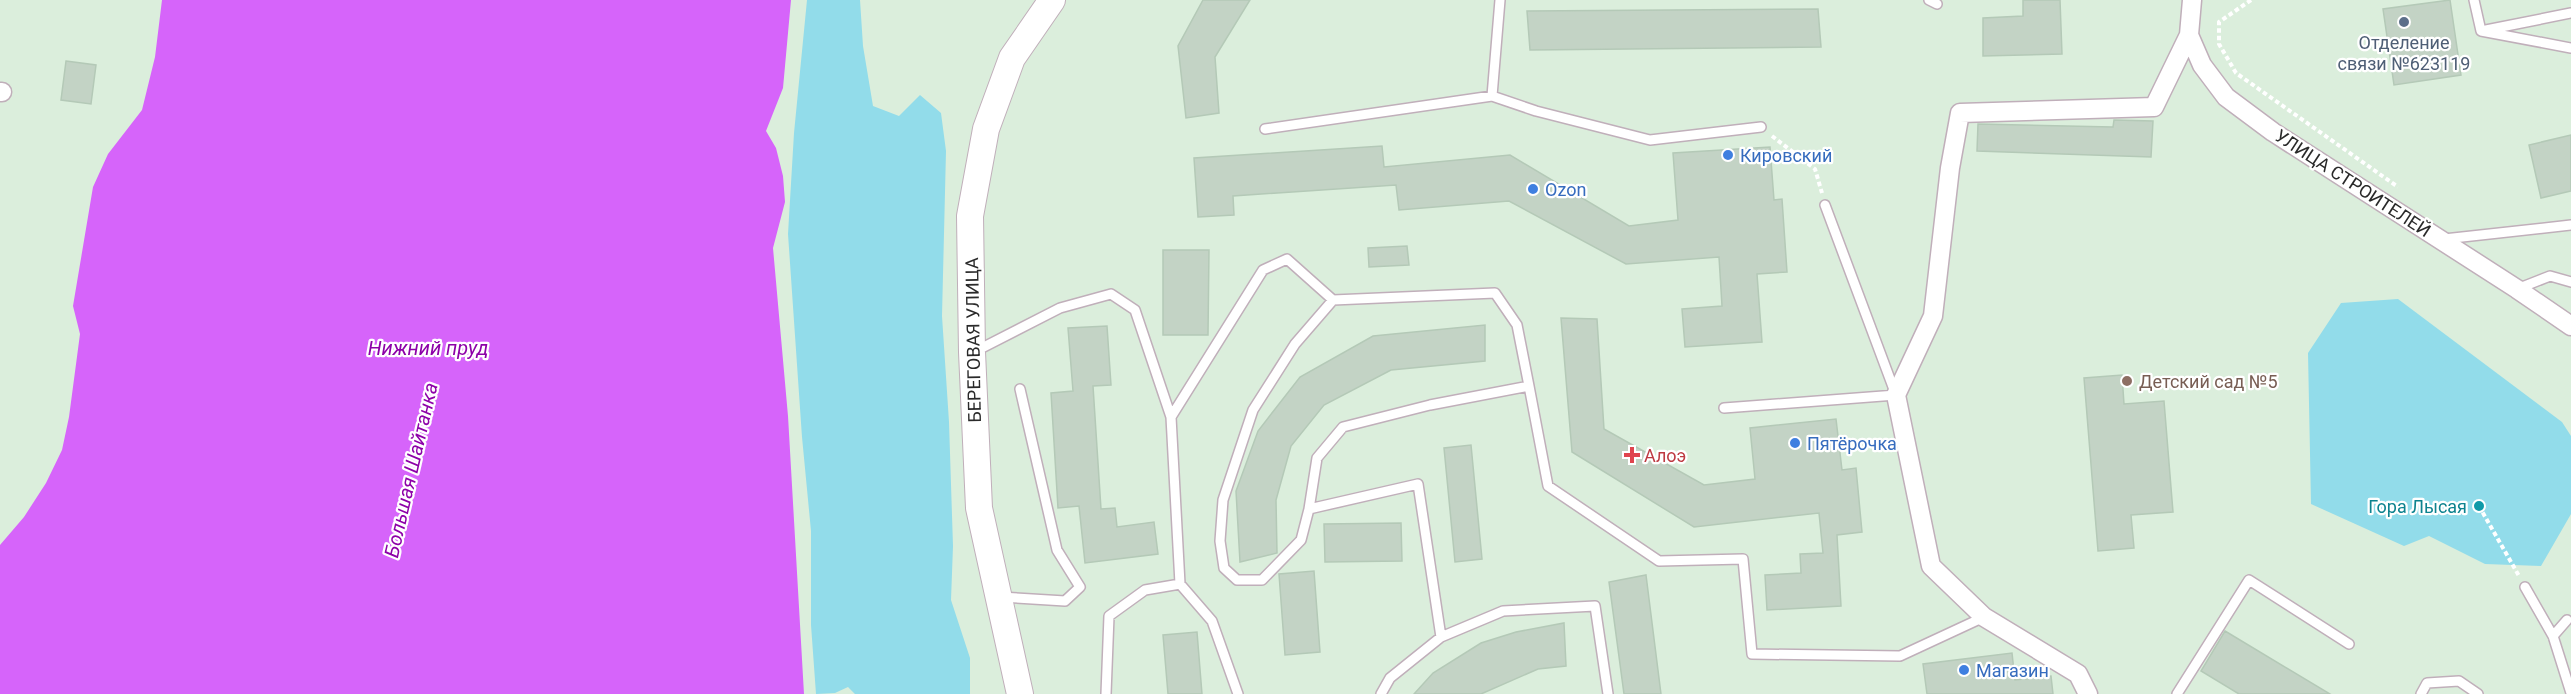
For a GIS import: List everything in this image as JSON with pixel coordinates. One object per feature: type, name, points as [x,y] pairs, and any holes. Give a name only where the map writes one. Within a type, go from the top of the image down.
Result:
[{"type":"main road","name":"БЕРЕГОВАЯ УЛИЦА","points":[[1020,694],[979,508],[972,352],[970,216],[986,129],[1012,58],[1052,0]]},
{"type":"street","name":"УЛИЦА СТРОИТЕЛЕЙ","points":[[2192,0],[2189,35],[2202,65],[2226,97],[2273,132],[2571,326]]},
{"type":"street","points":[[2088,694],[2078,674],[1984,617],[1930,566],[1896,395],[1933,316],[1950,168],[1960,113],[2154,107],[2189,35]]},
{"type":"lane","points":[[1492,96],[1500,0]]},
{"type":"lane","points":[[2474,0],[2481,31]]},
{"type":"lane","points":[[2481,31],[2571,13]]},
{"type":"lane","points":[[2481,31],[2571,48]]},
{"type":"lane","points":[[1265,129],[1492,96],[1536,111],[1650,140],[1761,127]]},
{"type":"lane","points":[[1724,408],[1896,395],[1825,205]]},
{"type":"lane","points":[[2439,240],[2571,225]]},
{"type":"lane","points":[[1171,417],[1263,270],[1287,259],[1333,300],[1495,293],[1517,325],[1548,486],[1659,561],[1743,559],[1752,654],[1900,656],[1984,617]]},
{"type":"lane","points":[[2517,289],[2550,276],[2571,282]]},
{"type":"lane","points":[[972,352],[1060,308],[1111,294],[1135,310],[1171,417],[1180,584],[1212,621],[1238,694]]},
{"type":"lane","points":[[1333,300],[1294,344],[1252,410],[1223,500],[1220,541],[1224,568],[1237,580],[1262,580],[1301,540],[1309,509],[1317,458],[1343,427],[1430,405],[1529,386]]},
{"type":"lane","points":[[998,597],[1065,601],[1080,587],[1057,550],[1020,389]]},
{"type":"lane","points":[[1309,509],[1418,484],[1441,637]]},
{"type":"lane","points":[[2177,694],[2250,580],[2349,644]]},
{"type":"lane","points":[[1106,694],[1108,616],[1145,590],[1180,584]]},
{"type":"lane","points":[[2525,587],[2553,636],[2571,693]]},
{"type":"lane","points":[[1381,694],[1390,678],[1441,637],[1503,611],[1595,606],[1608,694]]},
{"type":"lane","points":[[2553,636],[2567,620]]},
{"type":"lane","points":[[2421,694],[2427,683],[2459,681],[2478,694]]},
{"type":"path","points":[[2251,0],[2219,22],[2219,44],[2236,73],[2402,190]]},
{"type":"path","points":[[1761,127],[1815,169],[1825,205]]},
{"type":"path","points":[[2479,506],[2525,587]]},
{"type":"shaded area","points":[[807,0],[860,0],[863,46],[873,106],[899,116],[920,95],[941,113],[946,151],[942,316],[949,422],[953,546],[951,600],[970,658],[970,694],[855,694],[848,687],[835,693],[816,694],[811,625],[811,531],[788,234],[794,133]]},
{"type":"shaded area","points":[[2398,299],[2562,422],[2571,436],[2571,514],[2541,566],[2485,564],[2429,536],[2404,546],[2311,504],[2308,353],[2341,303]]},
{"type":"water","name":"Нижний пруд","points":[[162,0],[791,0],[783,88],[766,131],[776,148],[783,176],[785,202],[773,248],[788,416],[804,694],[0,694],[0,545],[24,517],[46,483],[62,450],[69,417],[80,334],[73,306],[93,187],[108,154],[142,110],[155,57]]},
{"type":"building","points":[[1203,0],[1250,0],[1215,57],[1219,113],[1186,118],[1178,46]]},
{"type":"building","points":[[2023,0],[2060,0],[2062,54],[1983,56],[1983,18],[2023,16]]},
{"type":"building","points":[[2450,0],[2461,75],[2394,85],[2383,9]]},
{"type":"building","points":[[1818,9],[1821,47],[1530,50],[1527,11]]},
{"type":"building","points":[[66,61],[96,65],[91,104],[61,100]]},
{"type":"building","points":[[2114,120],[2153,121],[2151,157],[1977,151],[1978,124],[2113,127]]},
{"type":"building","points":[[2571,135],[2571,191],[2541,198],[2529,145]]},
{"type":"building","points":[[1382,146],[1384,167],[1510,155],[1629,226],[1678,220],[1673,153],[1770,147],[1774,200],[1782,199],[1787,272],[1757,274],[1762,342],[1685,347],[1682,309],[1722,306],[1719,257],[1626,264],[1509,201],[1399,210],[1396,185],[1233,196],[1234,215],[1198,217],[1194,158]]},
{"type":"building","points":[[1407,246],[1409,265],[1369,267],[1368,248]]},
{"type":"building","points":[[1163,250],[1209,250],[1208,335],[1163,335]]},
{"type":"building","points":[[1561,318],[1597,319],[1604,429],[1704,485],[1755,479],[1750,428],[1836,419],[1842,470],[1856,468],[1862,532],[1837,535],[1841,606],[1767,610],[1765,575],[1801,573],[1800,554],[1823,553],[1819,513],[1694,527],[1572,452]]},
{"type":"building","points":[[1485,325],[1485,361],[1391,370],[1324,405],[1291,446],[1276,500],[1277,553],[1240,562],[1236,491],[1258,431],[1300,377],[1373,336]]},
{"type":"building","points":[[1107,326],[1111,385],[1093,386],[1101,509],[1115,508],[1117,527],[1154,522],[1158,554],[1085,563],[1079,506],[1058,508],[1051,393],[1073,391],[1068,328]]},
{"type":"building","points":[[2122,375],[2124,404],[2164,401],[2173,512],[2131,515],[2134,548],[2098,551],[2084,378]]},
{"type":"building","points":[[1471,445],[1482,559],[1455,562],[1444,448]]},
{"type":"building","points":[[1401,523],[1402,561],[1325,562],[1324,524]]},
{"type":"building","points":[[1314,571],[1320,652],[1285,655],[1279,574]]},
{"type":"building","points":[[1646,575],[1661,694],[1624,694],[1609,582]]},
{"type":"building","points":[[1564,623],[1566,666],[1538,669],[1481,694],[1414,694],[1433,673],[1481,643],[1516,632]]},
{"type":"building","points":[[2225,631],[2330,694],[2239,694],[2201,671]]},
{"type":"building","points":[[1197,632],[1202,694],[1168,694],[1163,635]]},
{"type":"building","points":[[2012,653],[2015,680],[2051,676],[2053,694],[1927,694],[1923,664]]},
{"type":"place","name":"Отделение связи №623119","points":[[2404,22]]},
{"type":"place","name":"Кировский","points":[[1728,155]]},
{"type":"place","name":"Ozon","points":[[1533,189]]},
{"type":"place","name":"Детский сад №5","points":[[2127,381]]},
{"type":"place","name":"Пятёрочка","points":[[1795,443]]},
{"type":"place","name":"Алоэ","points":[[1632,455]]},
{"type":"place","name":"Гора Лысая","points":[[2479,506]]},
{"type":"place","name":"Магазин","points":[[1964,670]]},
{"type":"water label","name":"Большая Шайтанка","points":[[411,470]]}]
